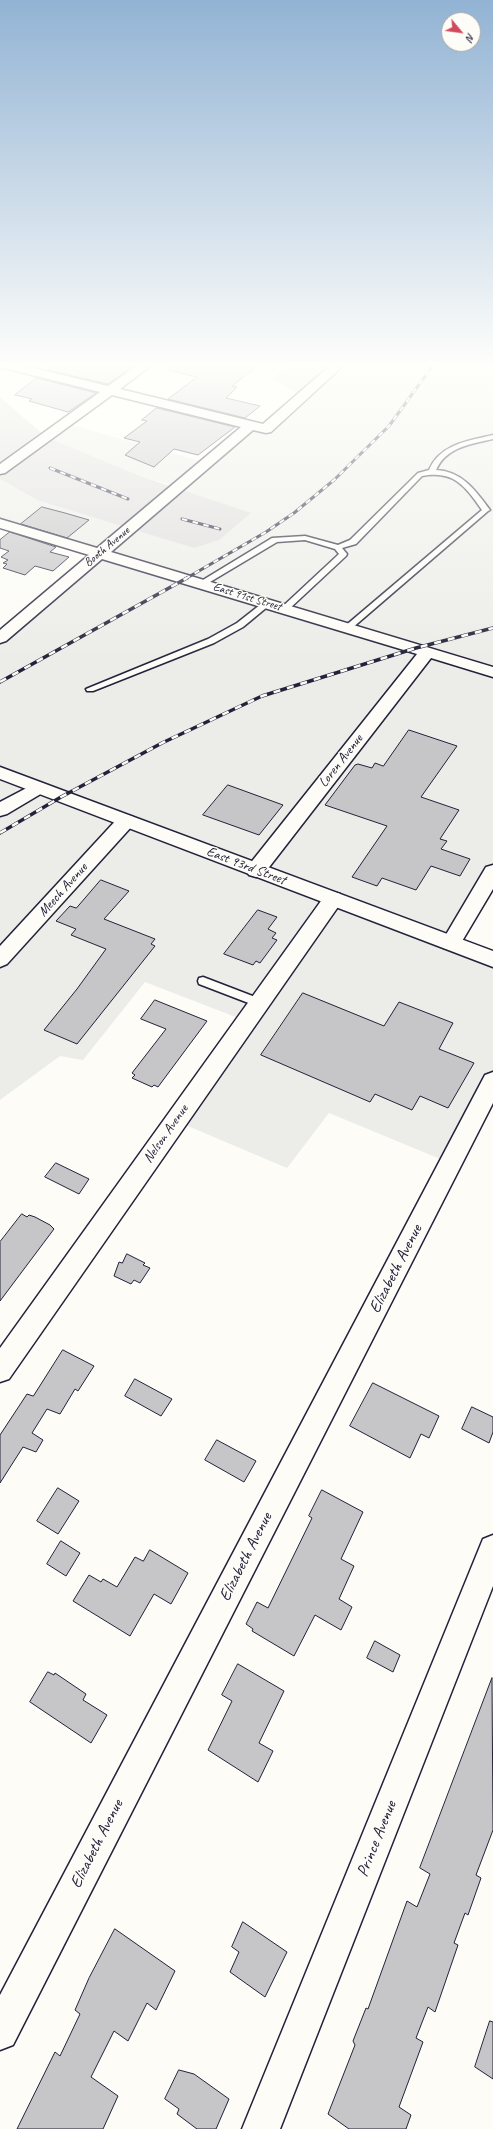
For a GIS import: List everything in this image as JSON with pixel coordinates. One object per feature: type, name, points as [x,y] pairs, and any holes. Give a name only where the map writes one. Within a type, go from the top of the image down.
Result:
[{"type":"street","points":[[0,470],[9,463]]},
{"type":"street","name":"Booth Avenue","points":[[0,638],[206,463]]},
{"type":"street","name":"East 91st Street","points":[[0,523],[493,672]]},
{"type":"street","name":"Loren Avenue","points":[[256,870],[427,652]]},
{"type":"street","name":"East 93rd Street","points":[[0,773],[493,959]]},
{"type":"street","points":[[0,810],[38,788]]},
{"type":"street","name":"Meech Avenue","points":[[0,959],[126,821]]},
{"type":"street","points":[[452,943],[493,872]]},
{"type":"street","name":"Nelson Avenue","points":[[0,1370],[333,899]]},
{"type":"street","name":"Elizabeth Avenue","points":[[0,2032],[493,1081]]},
{"type":"street","name":"Prince Avenue","points":[[261,2129],[493,1549]]},
{"type":"lane","points":[[432,471],[435,463]]},
{"type":"lane","points":[[202,583],[275,540],[305,538],[338,547],[353,542],[413,478],[420,474],[432,471],[446,471],[460,479],[489,509],[348,628]]},
{"type":"lane","points":[[285,608],[343,554],[338,547]]},
{"type":"lane","points":[[90,689],[211,640],[240,625],[268,603]]},
{"type":"lane","points":[[203,980],[259,1003]]},
{"type":"shaded area","points":[[0,463],[110,463],[143,477],[251,513],[219,540],[194,548],[37,500],[0,479]]},
{"type":"shaded area","points":[[110,463],[493,463],[493,872],[452,943],[493,959],[493,1081],[450,1163],[329,1113],[287,1168],[176,1121],[246,1021],[145,982],[83,1060],[60,1056],[0,1100],[0,638],[99,553],[0,523],[0,479],[37,500],[178,487],[143,477]]},
{"type":"building","points":[[145,463],[158,463],[154,467]]},
{"type":"building","points":[[42,507],[89,520],[67,538],[21,524]]},
{"type":"building","points":[[10,532],[56,547],[50,552],[69,557],[53,571],[35,566],[25,575],[3,568],[7,564],[3,563],[8,560],[1,557],[9,551],[0,548],[0,540]]},
{"type":"building","points":[[409,730],[457,746],[421,797],[459,810],[440,839],[447,841],[441,849],[470,859],[460,876],[431,866],[416,890],[382,878],[377,886],[352,877],[387,826],[325,805],[355,765],[358,764],[372,768],[375,763],[383,766]]},
{"type":"building","points":[[228,785],[283,805],[259,835],[203,815]]},
{"type":"building","points":[[101,880],[129,891],[104,919],[155,939],[151,944],[155,946],[77,1044],[44,1030],[77,989],[106,949],[71,935],[76,929],[56,921],[70,906],[76,908]]},
{"type":"building","points":[[258,910],[277,917],[268,929],[276,933],[272,938],[277,940],[260,963],[256,961],[253,965],[224,954]]},
{"type":"building","points":[[303,993],[384,1026],[399,1002],[453,1023],[439,1049],[474,1063],[448,1108],[420,1096],[412,1110],[375,1094],[370,1102],[261,1055]]},
{"type":"building","points":[[155,1000],[207,1021],[158,1087],[154,1085],[152,1087],[132,1078],[135,1075],[132,1073],[166,1029],[141,1019]]},
{"type":"building","points":[[56,1163],[89,1179],[79,1194],[45,1177]]},
{"type":"building","points":[[22,1214],[27,1217],[29,1215],[35,1217],[50,1225],[54,1229],[0,1301],[0,1242]]},
{"type":"building","points":[[127,1254],[145,1263],[143,1265],[150,1268],[140,1283],[134,1280],[131,1284],[114,1276],[119,1262],[122,1263]]},
{"type":"building","points":[[63,1350],[94,1366],[78,1391],[75,1389],[60,1414],[47,1409],[32,1433],[43,1440],[36,1452],[23,1447],[0,1483],[0,1435],[27,1394],[33,1396]]},
{"type":"building","points":[[135,1379],[172,1399],[161,1416],[125,1396]]},
{"type":"building","points":[[373,1383],[439,1416],[429,1438],[421,1434],[410,1458],[350,1426]]},
{"type":"building","points":[[472,1407],[493,1417],[493,1432],[489,1443],[462,1429]]},
{"type":"building","points":[[217,1440],[256,1461],[244,1482],[205,1460]]},
{"type":"building","points":[[58,1488],[79,1501],[58,1534],[37,1521]]},
{"type":"building","points":[[322,1490],[363,1512],[341,1559],[354,1566],[339,1599],[352,1607],[341,1630],[315,1615],[294,1656],[252,1631],[253,1629],[246,1624],[257,1602],[268,1608],[312,1518],[309,1516]]},
{"type":"building","points":[[61,1541],[80,1553],[66,1576],[47,1564]]},
{"type":"building","points":[[150,1550],[188,1573],[171,1604],[154,1594],[130,1636],[73,1601],[89,1575],[101,1582],[103,1579],[117,1587],[135,1557],[143,1561]]},
{"type":"building","points":[[375,1641],[400,1655],[393,1672],[367,1658]]},
{"type":"building","points":[[238,1664],[284,1691],[259,1743],[273,1751],[258,1782],[208,1750],[232,1701],[222,1695]]},
{"type":"building","points":[[48,1672],[54,1675],[55,1673],[86,1694],[83,1700],[107,1715],[91,1743],[30,1702]]},
{"type":"building","points":[[492,1678],[493,1830],[476,1875],[481,1878],[468,1915],[465,1913],[454,1943],[458,1945],[435,2012],[428,2007],[416,2038],[423,2042],[399,2107],[411,2115],[406,2129],[349,2129],[328,2114],[355,2045],[353,2041],[366,2008],[368,2009],[407,1901],[417,1907],[430,1874],[420,1868]]},
{"type":"building","points":[[243,1922],[287,1952],[265,1997],[230,1972],[239,1952],[232,1947]]},
{"type":"building","points":[[115,1929],[175,1971],[156,2010],[147,2003],[128,2041],[114,2031],[91,2077],[118,2096],[103,2129],[17,2129],[55,2052],[60,2056],[80,2014],[75,2010],[89,1978]]},
{"type":"building","points":[[490,2021],[493,2022],[493,2079],[475,2067]]},
{"type":"building","points":[[179,2070],[194,2074],[229,2099],[216,2129],[197,2129],[177,2114],[179,2109],[165,2099]]},
{"type":"railway","points":[[185,579],[266,532],[294,513],[334,480],[351,463]]},
{"type":"railway","points":[[50,468],[128,499]]},
{"type":"railway","points":[[182,519],[220,529]]},
{"type":"railway","points":[[0,682],[187,578]]},
{"type":"railway","points":[[0,833],[61,797],[162,743],[262,696],[416,648],[493,628]]}]
